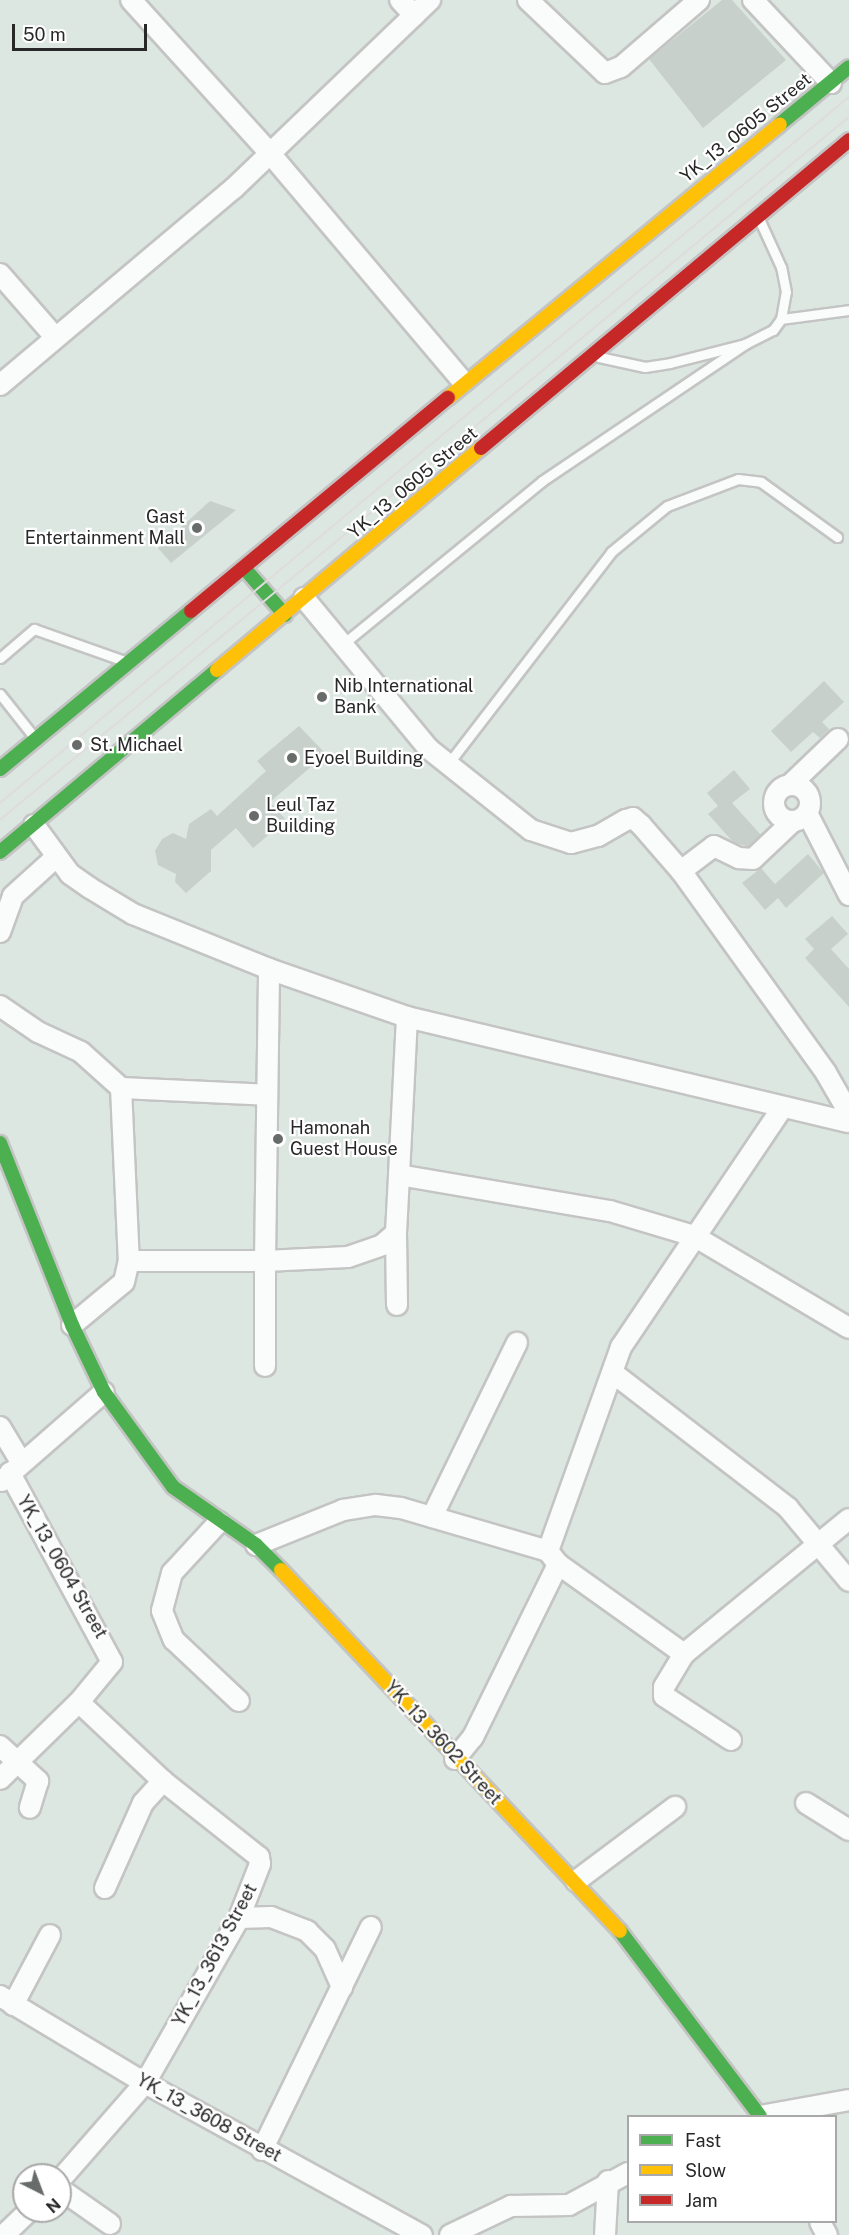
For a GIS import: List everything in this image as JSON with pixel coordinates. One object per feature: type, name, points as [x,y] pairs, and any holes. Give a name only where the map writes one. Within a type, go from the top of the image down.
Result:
[{"type":"main road","name":"YK_13_0605 Street","points":[[0,769],[245,569],[463,382],[849,67]]},
{"type":"main road","name":"YK_13_0605 Street","points":[[0,852],[849,140]]},
{"type":"main road","points":[[245,569],[285,615]]},
{"type":"main road","name":"YK_13_3602 Street","points":[[0,1143],[72,1325],[104,1392],[173,1487],[219,1522],[256,1545],[455,1759],[576,1881],[684,2010],[759,2115]]},
{"type":"street","points":[[131,0],[268,152],[463,382]]},
{"type":"street","points":[[400,0],[414,15]]},
{"type":"street","points":[[0,384],[54,336],[234,188],[268,152],[430,0]]},
{"type":"street","points":[[528,0],[605,73],[621,67],[699,0]]},
{"type":"street","points":[[753,0],[831,83]]},
{"type":"street","points":[[0,274],[54,336]]},
{"type":"street","points":[[304,598],[447,766],[545,838],[584,840],[633,818],[681,871],[826,1073],[849,1113]]},
{"type":"street","points":[[800,817],[778,815],[774,800],[838,739]]},
{"type":"street","points":[[681,871],[714,846],[739,858],[753,859],[800,817],[810,797],[791,784]]},
{"type":"street","points":[[800,817],[849,895]]},
{"type":"street","points":[[34,825],[70,874],[133,914],[269,969],[407,1017],[782,1108],[849,1122]]},
{"type":"street","points":[[0,932],[14,896],[56,857]]},
{"type":"street","points":[[265,1366],[269,969]]},
{"type":"street","points":[[0,1004],[38,1032],[81,1052],[121,1088],[267,1095]]},
{"type":"street","points":[[397,1305],[396,1233],[407,1017]]},
{"type":"street","points":[[72,1325],[124,1282],[129,1260],[121,1088]]},
{"type":"street","points":[[455,1759],[473,1737],[553,1557],[621,1347],[782,1108]]},
{"type":"street","points":[[399,1175],[610,1211],[694,1236],[849,1328]]},
{"type":"street","points":[[129,1260],[266,1262],[348,1257],[382,1245],[396,1233]]},
{"type":"street","points":[[432,1517],[517,1343]]},
{"type":"street","points":[[613,1373],[788,1508],[849,1581]]},
{"type":"street","points":[[15,1469],[104,1392]]},
{"type":"street","name":"YK_13_0604 Street","points":[[0,1427],[15,1469],[109,1648],[112,1662],[79,1702]]},
{"type":"street","points":[[256,1545],[343,1510],[376,1505],[432,1517],[553,1557],[684,1654]]},
{"type":"street","points":[[731,1740],[664,1696],[664,1687],[684,1654],[849,1519]]},
{"type":"street","points":[[219,1522],[172,1573],[162,1611],[174,1640],[239,1701]]},
{"type":"street","points":[[0,1779],[79,1702]]},
{"type":"street","name":"YK_13_3613 Street","points":[[72,2166],[145,2083],[239,1918],[260,1870],[259,1857],[163,1781],[79,1702]]},
{"type":"street","points":[[0,1746],[38,1781],[30,1808]]},
{"type":"street","points":[[105,1888],[143,1803],[163,1781]]},
{"type":"street","points":[[806,1803],[849,1830]]},
{"type":"street","points":[[576,1881],[675,1808]]},
{"type":"street","points":[[239,1918],[271,1917],[306,1931],[325,1949],[342,1987]]},
{"type":"street","points":[[262,2150],[371,1927]]},
{"type":"street","points":[[6,2001],[50,1935]]},
{"type":"street","name":"YK_13_3608 Street","points":[[6,2001],[262,2150],[410,2232]]},
{"type":"street","points":[[766,2115],[849,2100]]},
{"type":"street","points":[[450,2235],[511,2206],[569,2205],[608,2181],[627,2173]]},
{"type":"street","points":[[605,2235],[608,2181]]},
{"type":"street","points":[[72,2197],[110,2224]]},
{"type":"street","points":[[4,2235],[16,2223]]},
{"type":"lane","points":[[594,355],[645,367],[745,344],[763,337],[781,319],[786,292],[781,267],[758,216]]},
{"type":"lane","points":[[781,319],[849,310]]},
{"type":"lane","points":[[343,644],[542,481],[745,344]]},
{"type":"lane","points":[[447,766],[611,552],[667,506],[738,478],[761,482],[837,537]]},
{"type":"lane","points":[[0,658],[34,629],[129,663]]},
{"type":"lane","points":[[0,694],[36,739]]},
{"type":"building","points":[[722,0],[732,0],[786,60],[703,128],[649,59]]},
{"type":"building","name":"Gast Entertainment Mall","points":[[210,501],[236,510],[171,563],[158,548]]},
{"type":"building","points":[[824,681],[844,702],[822,722],[829,729],[820,738],[813,732],[791,752],[771,731]]},
{"type":"building","points":[[299,726],[326,754],[270,802],[286,820],[253,848],[236,828],[211,850],[211,871],[186,893],[175,882],[176,874],[158,865],[155,851],[162,839],[173,833],[186,839],[189,824],[211,809],[217,816],[266,771],[257,761]]},
{"type":"building","points":[[734,770],[750,789],[732,803],[761,835],[749,847],[733,842],[708,814],[718,806],[707,793]]},
{"type":"building","points":[[808,854],[824,873],[786,908],[778,898],[765,910],[742,883],[761,868],[775,884]]},
{"type":"building","points":[[832,916],[848,934],[831,949],[849,969],[849,1007],[805,958],[814,949],[805,939]]},
{"type":"tram line","points":[[0,803],[849,97]]},
{"type":"tram line","points":[[0,820],[849,117]]},
{"type":"traffic: fast","points":[[780,124],[849,67]]},
{"type":"traffic: fast","points":[[245,569],[285,615]]},
{"type":"traffic: fast","points":[[0,769],[191,611]]},
{"type":"traffic: fast","points":[[0,852],[217,670]]},
{"type":"traffic: fast","points":[[0,1143],[72,1325],[104,1392],[173,1487],[256,1545],[281,1570]]},
{"type":"traffic: fast","points":[[620,1931],[759,2115]]},
{"type":"traffic: slow","points":[[448,398],[780,124]]},
{"type":"traffic: slow","points":[[217,670],[481,448]]},
{"type":"traffic: slow","points":[[281,1570],[620,1931]]},
{"type":"traffic: jam","points":[[481,448],[849,140]]},
{"type":"traffic: jam","points":[[191,611],[448,398]]},
{"type":"place","name":"Gast Entertainment Mall","points":[[197,528]]},
{"type":"place","name":"Nib International Bank","points":[[322,697]]},
{"type":"place","name":"St. Michael","points":[[77,745]]},
{"type":"place","name":"Eyoel Building","points":[[292,758]]},
{"type":"place","name":"Leul Taz Building","points":[[254,816]]},
{"type":"place","name":"Hamonah Guest House","points":[[278,1139]]}]
